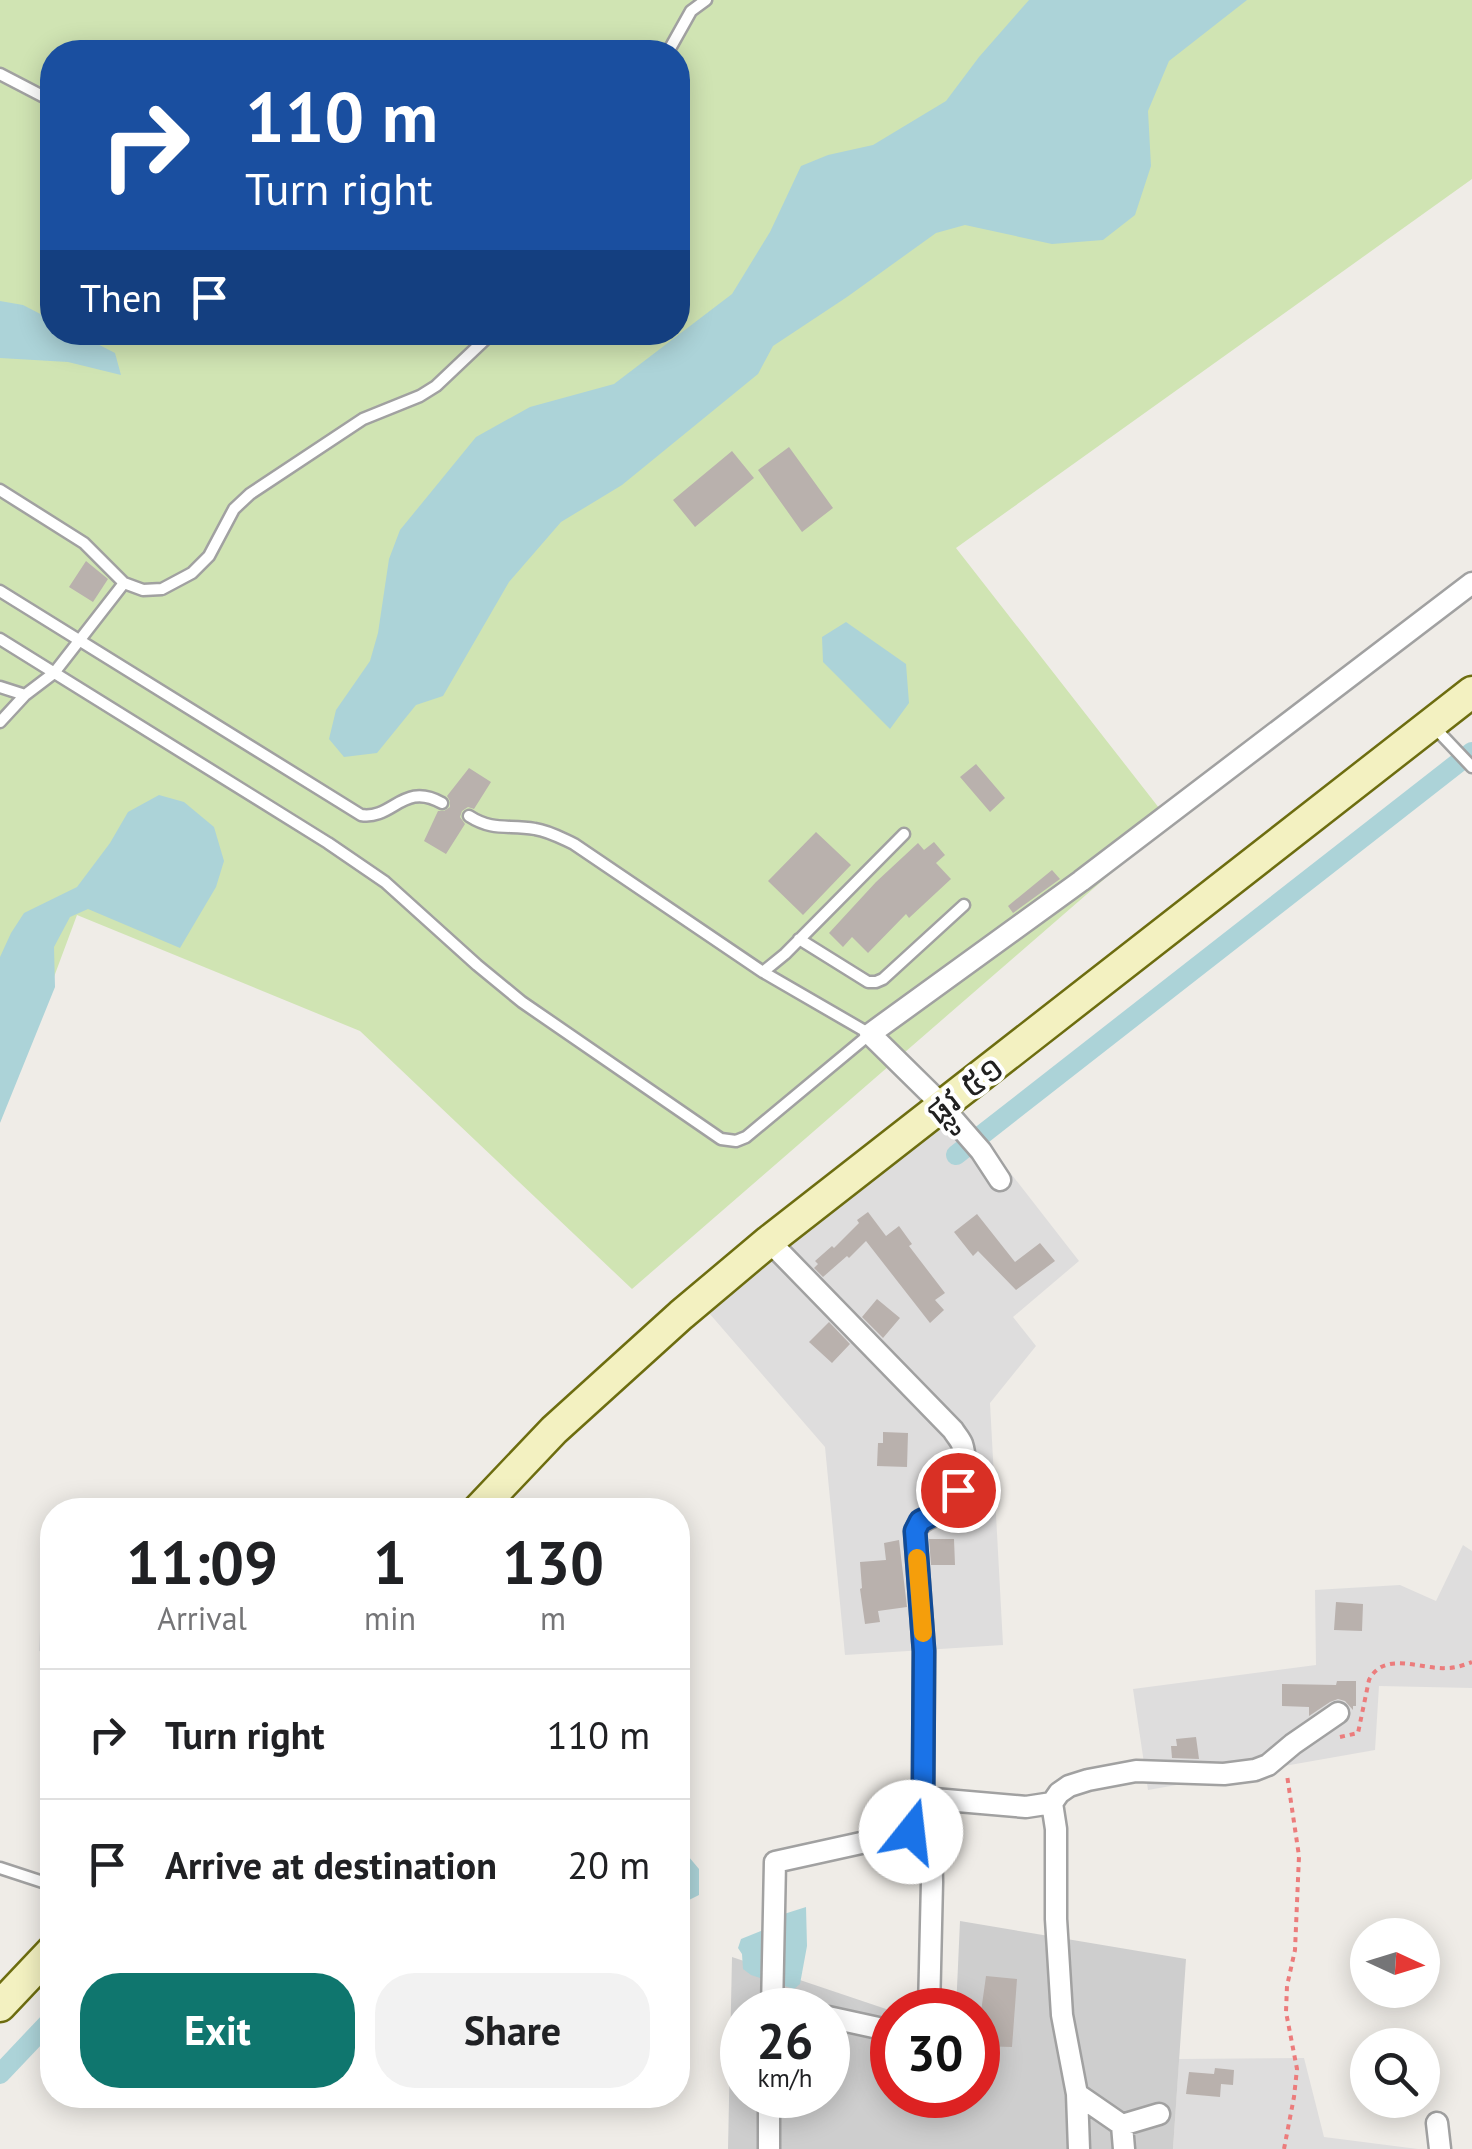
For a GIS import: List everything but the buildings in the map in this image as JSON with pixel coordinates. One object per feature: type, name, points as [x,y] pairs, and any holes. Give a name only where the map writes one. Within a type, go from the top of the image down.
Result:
[{"type":"main road","name":"ផ្លូវ ៥១","points":[[489,1498],[554,1430],[681,1315],[938,1101],[1441,734],[1472,692]]},
{"type":"main road","points":[[0,2006],[40,1964]]},
{"type":"street","points":[[1000,1180],[938,1101],[870,1034],[1081,881],[1472,583]]},
{"type":"street","points":[[770,1241],[954,1430],[962,1444],[962,1476],[955,1497],[950,1506],[920,1521],[915,1531],[924,1651],[925,1808],[932,1882],[930,1988]]},
{"type":"street","points":[[1080,2149],[1078,2094],[1062,2015],[1052,1803],[1069,1786],[1136,1771],[1240,1772],[1268,1765],[1338,1713]]},
{"type":"street","points":[[925,1808],[1033,1808],[1052,1803]]},
{"type":"street","points":[[772,1988],[775,1862],[911,1832],[925,1808]]},
{"type":"street","points":[[1078,2094],[1122,2125]]},
{"type":"street","points":[[1122,2125],[1159,2114]]},
{"type":"street","points":[[769,2118],[770,2149]]},
{"type":"street","points":[[1438,2123],[1440,2149]]},
{"type":"street","points":[[1122,2125],[1124,2149]]},
{"type":"lane","points":[[675,40],[691,12],[706,0]]},
{"type":"lane","points":[[0,74],[40,95]]},
{"type":"lane","points":[[0,490],[84,543],[124,583],[144,590],[162,589],[192,573],[209,556],[234,509],[250,494],[363,419],[436,386],[480,345]]},
{"type":"lane","points":[[0,722],[54,673],[124,583]]},
{"type":"lane","points":[[0,591],[361,815],[372,816],[415,796],[442,803]]},
{"type":"lane","points":[[0,639],[385,882],[522,1002],[721,1139],[736,1141],[746,1137],[870,1034],[763,972],[574,844],[548,831],[496,828],[469,816]]},
{"type":"lane","points":[[0,688],[26,695]]},
{"type":"lane","points":[[1441,734],[1472,767]]},
{"type":"lane","points":[[763,972],[904,834]]},
{"type":"lane","points":[[799,940],[868,982],[876,982],[964,905]]},
{"type":"lane","points":[[0,1868],[40,1881]]},
{"type":"path","points":[[1305,1736],[1349,1737],[1358,1733],[1369,1680],[1377,1668],[1407,1663],[1449,1668],[1472,1662]]},
{"type":"path","points":[[1280,1756],[1288,1776],[1299,1856],[1295,1950],[1286,1986],[1286,2012],[1297,2069],[1284,2149]]},
{"type":"shaded area","points":[[949,1094],[1079,1261],[1013,1317],[1036,1346],[990,1403],[1003,1645],[845,1655],[825,1447],[696,1298]]},
{"type":"shaded area","points":[[1463,1545],[1472,1551],[1472,1688],[1379,1686],[1375,1750],[1148,1790],[1133,1689],[1316,1665],[1315,1590],[1400,1585],[1436,1601]]},
{"type":"shaded area","points":[[960,1921],[1186,1959],[1173,2149],[728,2149],[729,2118],[850,2118],[850,1997],[870,2004],[870,2118],[1000,2118],[1000,1988],[957,1988]]},
{"type":"shaded area","points":[[732,1957],[824,1988],[731,1988]]},
{"type":"shaded area","points":[[1304,2058],[1324,2137],[1418,2149],[1173,2149],[1179,2059]]},
{"type":"green space","points":[[0,0],[1472,0],[1472,179],[956,548],[1170,822],[632,1289],[360,1031],[77,915],[0,1122]]},
{"type":"water","points":[[1029,0],[1247,0],[1169,61],[1148,111],[1151,166],[1135,215],[1103,240],[1052,244],[965,225],[936,233],[773,346],[758,374],[622,485],[561,522],[509,582],[443,696],[416,705],[377,753],[344,757],[329,739],[336,710],[370,661],[389,559],[400,530],[476,437],[530,407],[614,384],[665,345],[690,345],[690,326],[732,294],[770,232],[801,166],[873,145],[946,101]]},
{"type":"water","points":[[0,301],[23,305],[40,314],[40,345],[99,345],[115,353],[121,375],[68,362],[0,358]]},
{"type":"water","points":[[846,622],[906,664],[909,703],[890,729],[823,662],[822,637]]},
{"type":"water","points":[[159,795],[184,802],[214,827],[224,861],[216,887],[180,948],[88,909],[70,917],[54,947],[55,987],[0,1123],[0,957],[11,933],[24,913],[77,887],[128,812]]},
{"type":"water","points":[[690,1858],[699,1869],[699,1895],[690,1900]]},
{"type":"water","points":[[806,1907],[807,1946],[800,1984],[795,1988],[751,1975],[743,1969],[738,1948],[741,1939],[773,1926],[784,1914]]},
{"type":"waterway","points":[[956,1155],[1472,752]]},
{"type":"waterway","points":[[0,2074],[40,2032]]},
{"type":"slow traffic","points":[[917,1558],[923,1633]]},
{"type":"route","points":[[911,1832],[928,1818],[923,1798],[924,1651],[915,1531],[920,1521],[950,1506],[958,1490]]}]
